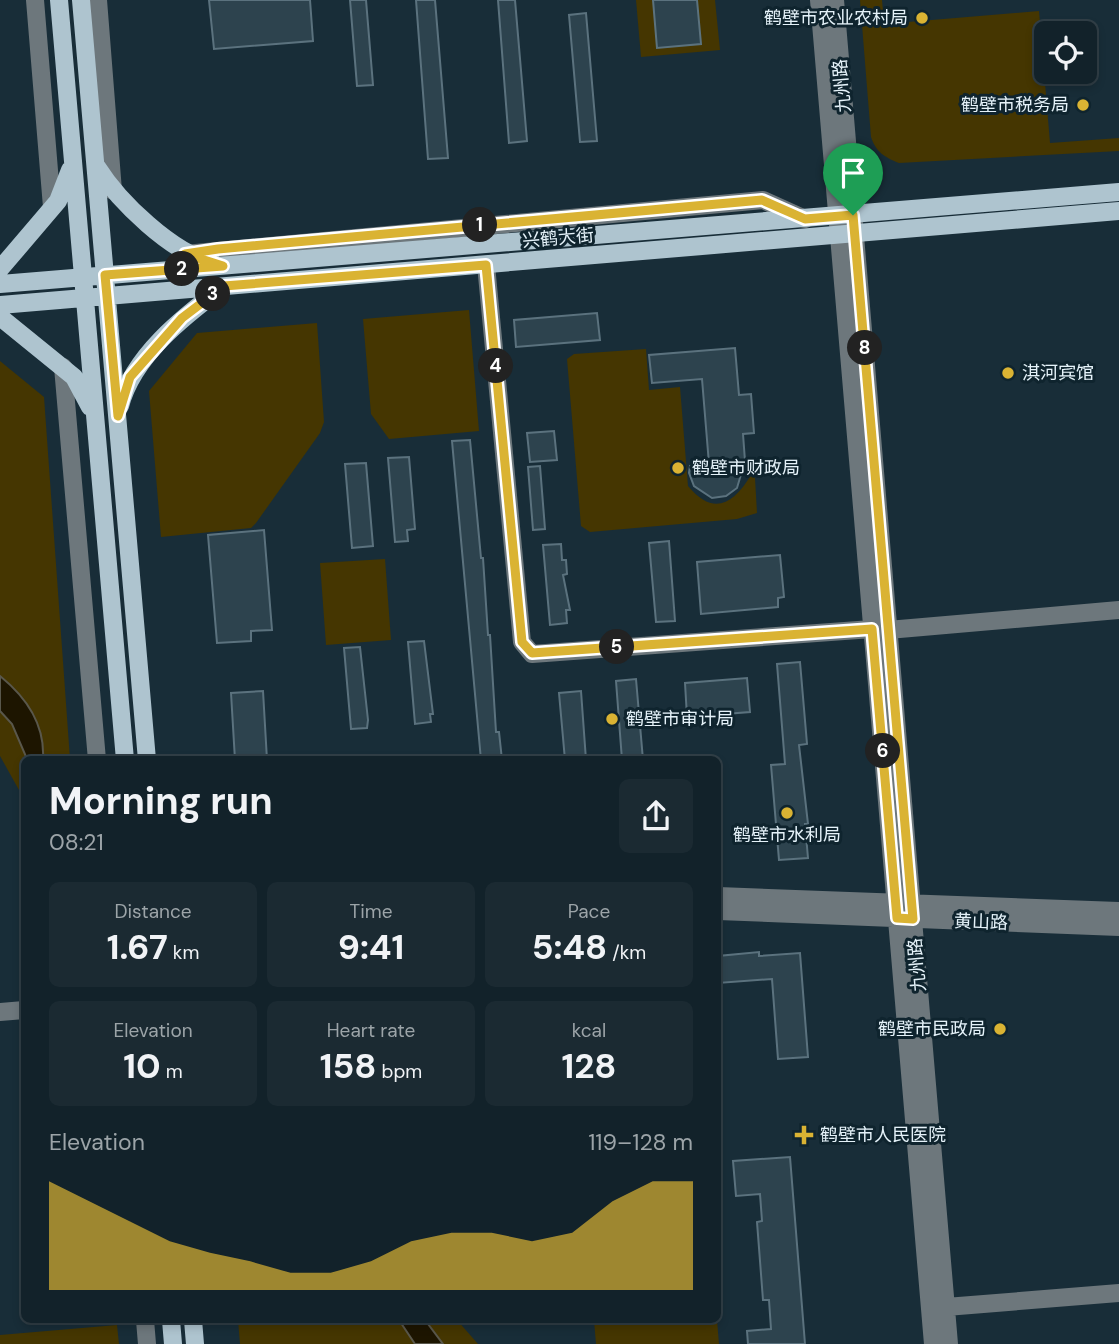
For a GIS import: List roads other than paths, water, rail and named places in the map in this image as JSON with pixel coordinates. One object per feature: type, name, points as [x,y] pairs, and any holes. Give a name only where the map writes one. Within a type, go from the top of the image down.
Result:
[{"type":"main road","points":[[59,0],[125,756]]},
{"type":"main road","points":[[81,0],[147,756]]},
{"type":"main road","points":[[0,269],[52,207],[65,186],[73,160]]},
{"type":"main road","points":[[95,164],[113,191],[185,254],[223,266]]},
{"type":"main road","name":"兴鹤大街","points":[[0,284],[1119,192]]},
{"type":"main road","name":"兴鹤大街","points":[[0,314],[85,298],[1119,211]]},
{"type":"main road","points":[[118,416],[130,377],[182,318],[224,286]]},
{"type":"main road","points":[[0,314],[63,367],[81,387],[96,422]]},
{"type":"main road","points":[[171,1323],[173,1344]]},
{"type":"main road","points":[[193,1323],[195,1344]]},
{"type":"street","points":[[35,0],[52,207]]},
{"type":"street","points":[[98,0],[113,191]]},
{"type":"street","name":"九州路","points":[[819,0],[847,235],[904,911],[933,1344]]},
{"type":"street","name":"九州路","points":[[835,0],[845,215]]},
{"type":"street","points":[[185,254],[762,200],[805,219]]},
{"type":"street","points":[[486,265],[522,642],[532,653],[880,630],[1119,610]]},
{"type":"street","points":[[63,367],[97,756]]},
{"type":"street","name":"黄山路","points":[[721,896],[1119,927]]},
{"type":"street","name":"黄山路","points":[[721,911],[1119,911]]},
{"type":"street","name":"九州路","points":[[904,911],[949,1344]]},
{"type":"street","points":[[0,1012],[21,1010]]},
{"type":"street","points":[[946,1307],[1119,1293]]},
{"type":"street","points":[[145,1323],[147,1344]]},
{"type":"place","name":"鹤壁市农业农村局","points":[[922,18]]},
{"type":"place","name":"鹤壁市税务局","points":[[1083,105]]},
{"type":"place","name":"淇河宾馆","points":[[1008,373]]},
{"type":"place","name":"鹤壁市财政局","points":[[678,468]]},
{"type":"place","name":"鹤壁市审计局","points":[[612,719]]},
{"type":"place","name":"鹤壁市水利局","points":[[787,813]]},
{"type":"place","name":"鹤壁市民政局","points":[[1000,1029]]},
{"type":"place","name":"鹤壁市人民医院","points":[[804,1135]]}]
